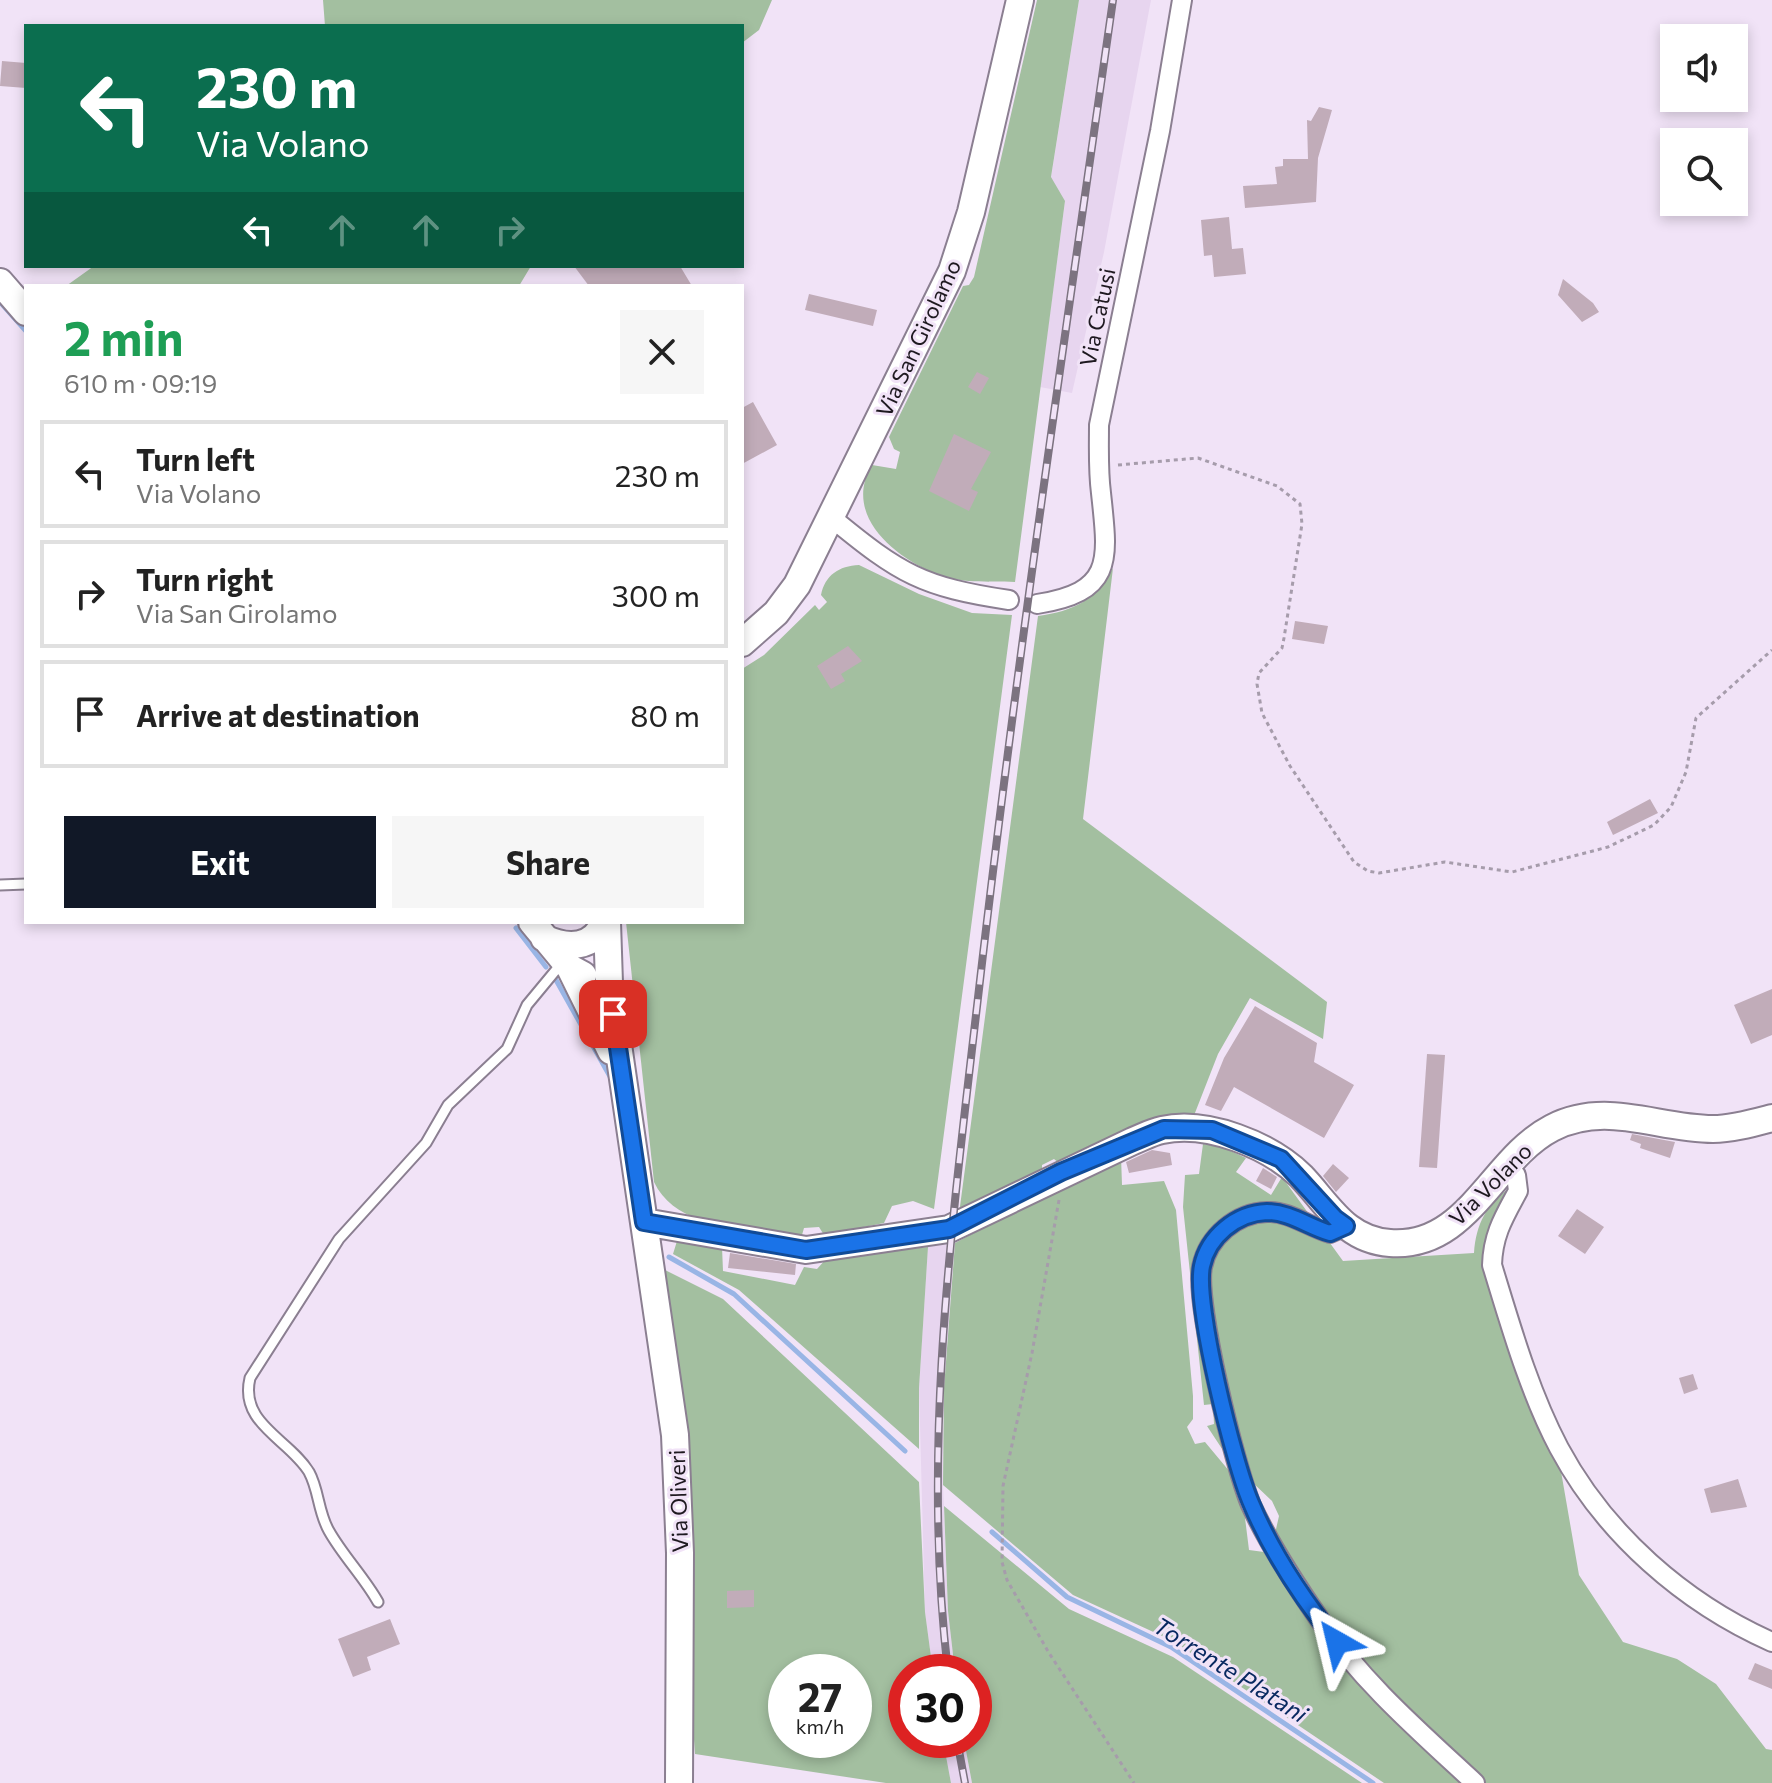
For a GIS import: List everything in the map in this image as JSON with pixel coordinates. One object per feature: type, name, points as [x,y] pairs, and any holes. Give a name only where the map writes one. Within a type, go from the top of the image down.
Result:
[{"type":"street","name":"Via San Girolamo","points":[[744,641],[776,613],[797,585],[952,271],[971,212],[1020,0]]},
{"type":"street","name":"Via Catusi","points":[[1037,604],[1067,599],[1092,584],[1107,555],[1098,466],[1099,425],[1160,131],[1182,0]]},
{"type":"street","points":[[0,282],[24,310]]},
{"type":"street","points":[[832,518],[880,557],[916,579],[954,592],[1009,600]]},
{"type":"street","points":[[538,930],[558,945],[583,944],[594,938],[604,924]]},
{"type":"street","points":[[606,924],[609,983],[644,1222]]},
{"type":"street","points":[[538,930],[567,965],[623,1075]]},
{"type":"street","points":[[567,965],[609,983]]},
{"type":"street","name":"Via Volano","points":[[644,1222],[806,1250],[949,1229],[1061,1172],[1164,1129],[1212,1130],[1281,1159],[1335,1218],[1361,1236],[1391,1243],[1430,1237],[1456,1223],[1506,1168],[1550,1129],[1585,1117],[1630,1115],[1713,1129],[1772,1118]]},
{"type":"street","points":[[1506,1168],[1516,1175],[1518,1191],[1499,1222],[1493,1242],[1492,1265],[1540,1408],[1560,1451],[1600,1508],[1636,1550],[1678,1587],[1737,1627],[1772,1642]]},
{"type":"street","points":[[1346,1226],[1330,1233],[1289,1216],[1259,1213],[1234,1222],[1208,1247],[1202,1267],[1201,1294],[1220,1388],[1250,1503],[1320,1621],[1372,1684],[1475,1783]]},
{"type":"street","name":"Via Oliveri","points":[[644,1222],[675,1435],[680,1553],[679,1783]]},
{"type":"lane","points":[[0,885],[24,884]]},
{"type":"lane","points":[[378,1602],[361,1573],[330,1533],[315,1487],[304,1465],[262,1423],[249,1405],[246,1394],[250,1378],[339,1239],[426,1143],[448,1105],[507,1049],[527,1005],[567,965]]},
{"type":"path","points":[[1098,466],[1198,458],[1277,486],[1300,504],[1302,524],[1282,648],[1259,673],[1258,698],[1262,713],[1342,848],[1368,871],[1379,873],[1445,862],[1520,872],[1560,857],[1608,847],[1654,825],[1671,807],[1686,772],[1696,718],[1772,650]]},
{"type":"path","points":[[1059,1202],[1032,1353],[1003,1486],[1002,1562],[1007,1580],[1049,1653],[1134,1783]]},
{"type":"shaded area","points":[[1079,0],[1151,0],[1104,252],[1072,393],[1040,387],[1065,202],[1051,178]]},
{"type":"shaded area","points":[[955,1243],[944,1388],[943,1485],[948,1611],[953,1654],[931,1654],[925,1612],[919,1388],[928,1247]]},
{"type":"shaded area","points":[[946,1758],[967,1758],[972,1783],[951,1783]]},
{"type":"green space","points":[[323,0],[772,0],[759,30],[744,41],[744,24],[325,24]]},
{"type":"green space","points":[[1037,0],[1079,0],[1051,177],[1065,201],[1015,582],[963,580],[934,573],[888,544],[868,516],[863,500],[865,483],[872,465],[896,469],[900,452],[894,449],[889,437],[963,286],[969,285],[974,277]]},
{"type":"green space","points":[[91,268],[530,268],[520,284],[69,284]]},
{"type":"green space","points":[[859,565],[919,594],[972,613],[1012,615],[934,1209],[913,1201],[892,1206],[884,1223],[824,1235],[819,1227],[804,1228],[802,1235],[740,1229],[680,1211],[665,1199],[654,1182],[626,924],[744,924],[744,668],[764,655],[815,605],[819,610],[827,602],[821,595],[826,582],[845,567]]},
{"type":"green space","points":[[1113,568],[1083,819],[1327,1002],[1323,1039],[1250,998],[1218,1054],[1193,1118],[1060,1164],[1054,1159],[1042,1165],[1042,1172],[959,1214],[1038,616],[1063,611],[1083,602],[1099,588]]},
{"type":"green space","points":[[1203,1144],[1222,1147],[1246,1158],[1236,1172],[1271,1195],[1282,1177],[1343,1261],[1474,1253],[1484,1215],[1495,1200],[1511,1187],[1489,1230],[1485,1252],[1558,1454],[1579,1575],[1623,1642],[1677,1659],[1716,1684],[1766,1749],[1772,1750],[1772,1783],[1384,1783],[1173,1641],[1073,1595],[943,1485],[944,1388],[955,1243],[1121,1156],[1122,1185],[1164,1181],[1176,1210],[1193,1396],[1193,1419],[1187,1427],[1195,1444],[1205,1442],[1250,1496],[1244,1510],[1249,1550],[1264,1552],[1274,1538],[1279,1516],[1272,1501],[1230,1461],[1207,1426],[1214,1424],[1213,1404],[1204,1405],[1183,1207],[1185,1175],[1199,1174]]},
{"type":"green space","points":[[677,1241],[722,1247],[723,1271],[795,1285],[804,1267],[817,1269],[827,1258],[928,1247],[919,1388],[919,1449],[739,1290],[673,1254]]},
{"type":"green space","points":[[661,1268],[723,1299],[919,1482],[925,1612],[931,1654],[888,1654],[888,1758],[946,1758],[951,1783],[886,1783],[695,1754]]},
{"type":"green space","points":[[944,1506],[1069,1609],[1173,1657],[1362,1783],[972,1783],[967,1758],[992,1758],[992,1654],[953,1654]]},
{"type":"building","points":[[2,61],[24,63],[24,88],[0,86]]},
{"type":"building","points":[[1319,107],[1332,110],[1318,158],[1316,202],[1245,208],[1243,186],[1277,184],[1275,167],[1283,166],[1283,159],[1308,159],[1307,120],[1311,121]]},
{"type":"building","points":[[1229,217],[1232,249],[1243,248],[1246,274],[1214,277],[1212,255],[1204,256],[1201,220]]},
{"type":"building","points":[[576,268],[681,268],[691,284],[588,284]]},
{"type":"building","points":[[1563,279],[1593,303],[1599,312],[1582,322],[1558,295]]},
{"type":"building","points":[[809,294],[877,310],[873,326],[805,310]]},
{"type":"building","points":[[977,372],[989,378],[980,394],[968,387]]},
{"type":"building","points":[[753,402],[777,445],[744,463],[744,407]]},
{"type":"building","points":[[954,434],[991,452],[971,489],[978,492],[969,511],[929,491]]},
{"type":"building","points":[[1295,621],[1328,626],[1324,644],[1292,639]]},
{"type":"building","points":[[848,646],[862,661],[841,674],[845,681],[831,689],[817,666]]},
{"type":"building","points":[[1650,799],[1658,813],[1613,835],[1607,822]]},
{"type":"building","points":[[1772,989],[1772,1035],[1751,1044],[1734,1005]]},
{"type":"building","points":[[1255,1006],[1317,1043],[1314,1062],[1354,1085],[1324,1138],[1234,1087],[1221,1111],[1205,1105],[1224,1058]]},
{"type":"building","points":[[1427,1054],[1445,1055],[1437,1168],[1419,1167]]},
{"type":"building","points":[[1632,1134],[1675,1142],[1670,1158],[1640,1148],[1641,1144],[1630,1140]]},
{"type":"building","points":[[1152,1150],[1170,1153],[1172,1165],[1129,1173],[1126,1162]]},
{"type":"building","points":[[1333,1164],[1349,1178],[1336,1192],[1323,1176]]},
{"type":"building","points":[[1263,1168],[1277,1177],[1271,1189],[1256,1181]]},
{"type":"building","points":[[1577,1209],[1604,1227],[1585,1254],[1558,1236]]},
{"type":"building","points":[[730,1253],[796,1264],[795,1275],[728,1268]]},
{"type":"building","points":[[1693,1374],[1698,1389],[1684,1394],[1679,1378]]},
{"type":"building","points":[[1738,1479],[1747,1507],[1711,1513],[1704,1489]]},
{"type":"building","points":[[754,1590],[754,1607],[727,1608],[727,1591]]},
{"type":"building","points":[[390,1619],[400,1644],[367,1657],[371,1670],[353,1677],[338,1639]]},
{"type":"building","points":[[1755,1663],[1772,1670],[1772,1689],[1748,1679]]},
{"type":"waterway","name":"Torrente Platani","points":[[0,302],[24,329]]},
{"type":"waterway","name":"Torrente Platani","points":[[516,928],[546,967]]},
{"type":"waterway","name":"Torrente Platani","points":[[556,980],[612,1080]]},
{"type":"waterway","name":"Torrente Platani","points":[[669,1257],[734,1294],[905,1451]]},
{"type":"waterway","name":"Torrente Platani","points":[[992,1532],[1067,1597],[1171,1647],[1373,1783]]},
{"type":"railway","points":[[947,1654],[938,1501],[939,1416],[959,1159],[1009,742],[1113,0]]},
{"type":"railway","points":[[960,1758],[965,1783]]},
{"type":"route","points":[[613,1014],[644,1222],[806,1250],[949,1229],[1061,1172],[1164,1129],[1212,1130],[1281,1159],[1346,1226],[1339,1232],[1330,1233],[1289,1216],[1269,1212],[1234,1222],[1208,1247],[1202,1267],[1201,1294],[1220,1388],[1250,1503],[1320,1621],[1337,1642]]}]
